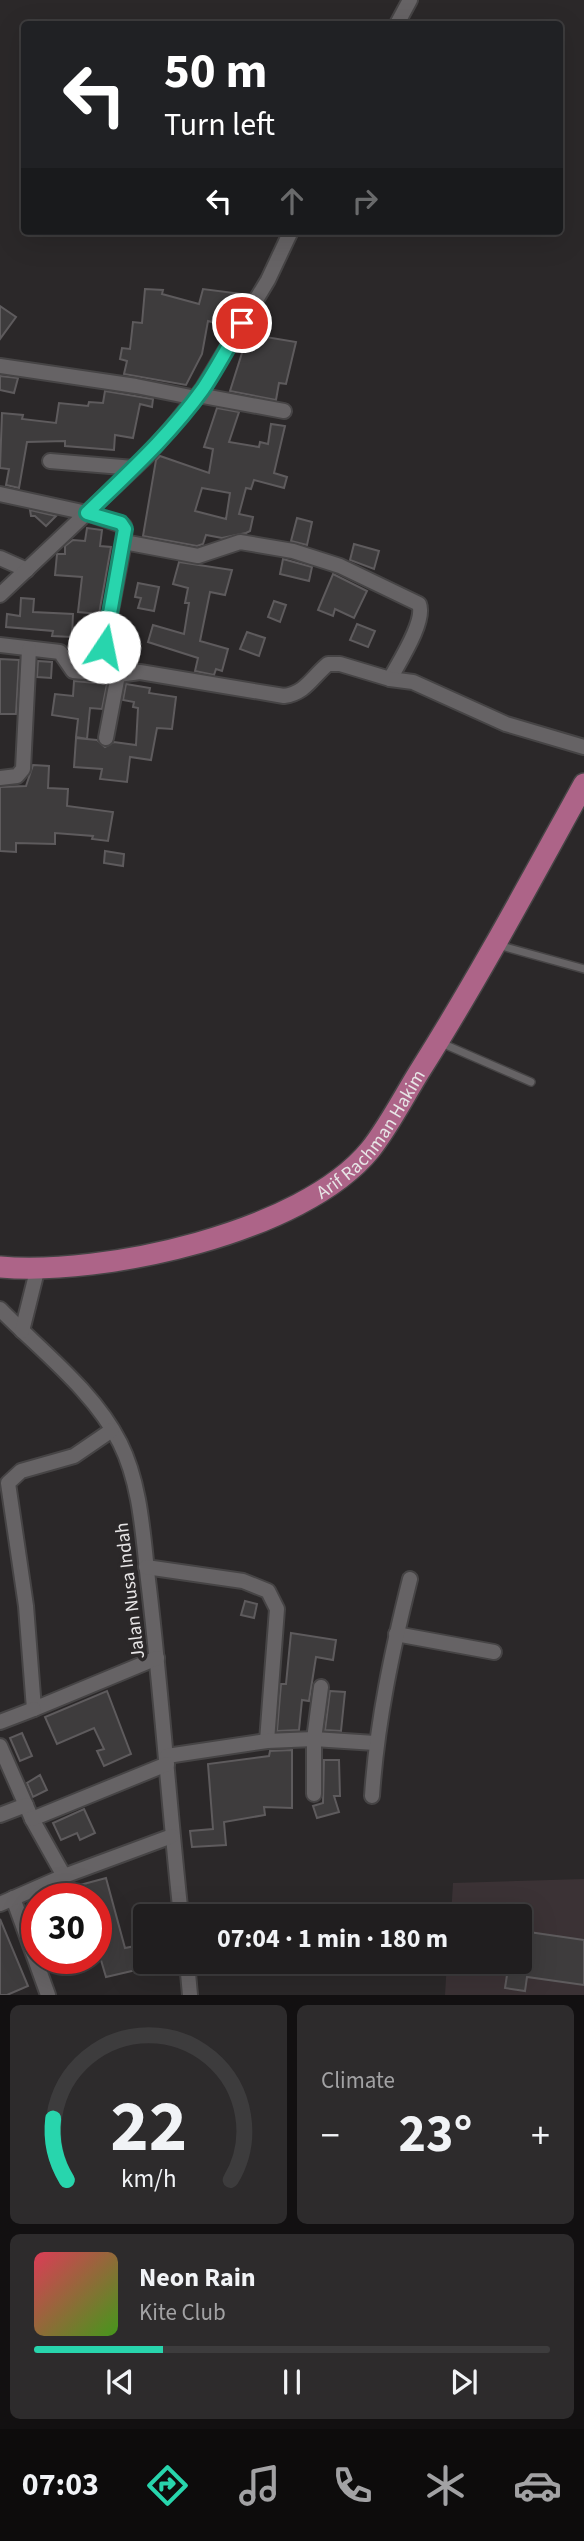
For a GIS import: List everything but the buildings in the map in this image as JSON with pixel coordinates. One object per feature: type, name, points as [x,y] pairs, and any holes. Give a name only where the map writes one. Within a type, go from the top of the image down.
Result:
[{"type":"main road","name":"Arif Rachman Hakim","points":[[0,1266],[104,1264],[231,1233],[308,1199],[340,1179],[370,1150],[438,1041],[584,784]]},
{"type":"street","points":[[399,21],[410,0]]},
{"type":"street","points":[[0,596],[134,468],[197,396],[268,280],[289,235]]},
{"type":"street","points":[[0,366],[284,411]]},
{"type":"street","points":[[50,461],[134,468]]},
{"type":"street","points":[[0,494],[87,513],[121,523],[125,529],[99,673]]},
{"type":"street","points":[[124,542],[198,556],[240,542],[293,551],[340,566],[419,604],[422,611],[419,624],[390,679]]},
{"type":"street","points":[[0,558],[27,570]]},
{"type":"street","points":[[0,645],[60,652],[73,671],[118,675],[140,672],[284,696],[305,689],[324,666],[332,663],[390,679],[413,681],[506,724],[584,747]]},
{"type":"street","points":[[0,778],[17,776],[23,769],[29,649]]},
{"type":"street","points":[[106,738],[118,675]]},
{"type":"street","points":[[22,1331],[38,1267]]},
{"type":"street","name":"Jalan Nusa Indah","points":[[0,1309],[79,1388],[112,1430],[121,1444],[135,1490],[157,1658],[180,1904]]},
{"type":"street","points":[[34,1709],[26,1606],[5,1476],[74,1457],[112,1430]]},
{"type":"street","points":[[146,1567],[243,1581],[268,1591],[277,1609],[267,1741]]},
{"type":"street","points":[[372,1796],[375,1743],[410,1579]]},
{"type":"street","points":[[397,1634],[494,1652]]},
{"type":"street","points":[[0,1721],[157,1658]]},
{"type":"street","points":[[314,1794],[314,1739],[321,1687]]},
{"type":"street","points":[[32,1819],[167,1760],[267,1741],[314,1739],[375,1743]]},
{"type":"street","points":[[0,1746],[32,1819],[64,1876]]},
{"type":"street","points":[[0,1815],[26,1805]]},
{"type":"street","points":[[48,1995],[6,1901],[64,1876],[172,1836]]},
{"type":"street","points":[[188,1974],[190,1995]]},
{"type":"lane","points":[[494,944],[584,969]]},
{"type":"lane","points":[[438,1041],[531,1082]]},
{"type":"shaded area","points":[[584,1879],[584,1995],[445,1995],[446,1974],[532,1974],[532,1904],[452,1904],[453,1883]]},
{"type":"route","points":[[104,647],[125,529],[121,523],[87,513],[147,456],[204,388],[242,323]]}]
